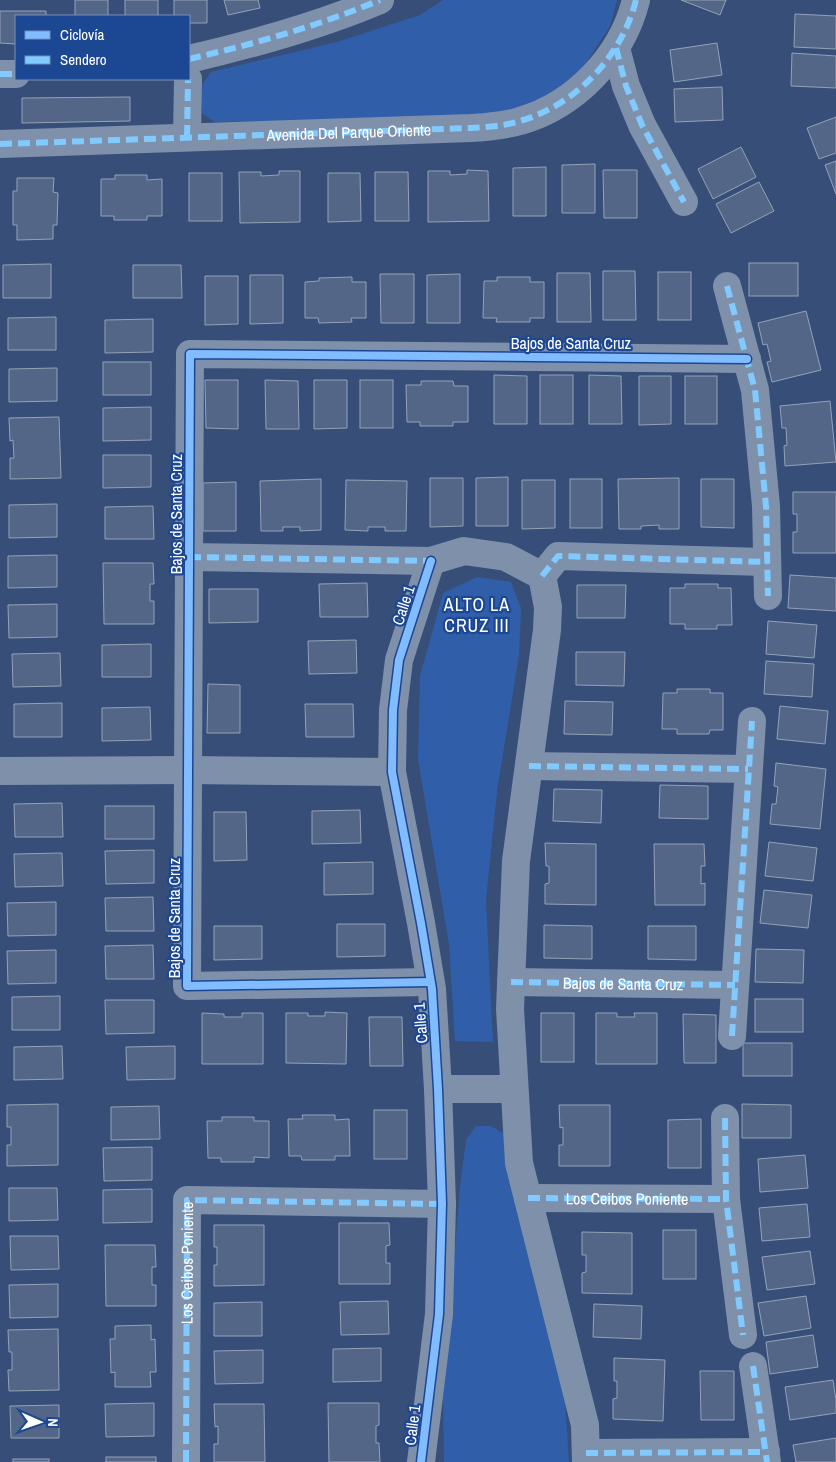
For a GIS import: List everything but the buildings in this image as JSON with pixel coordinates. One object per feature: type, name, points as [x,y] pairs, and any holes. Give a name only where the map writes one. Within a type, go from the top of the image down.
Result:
[{"type":"street","points":[[190,59],[291,33],[344,15],[380,0]]},
{"type":"street","name":"Avenida Del Parque Oriente","points":[[0,144],[470,128],[496,126],[520,121],[566,100],[603,66],[627,28],[636,0]]},
{"type":"street","points":[[616,48],[626,86],[642,124],[684,202]]},
{"type":"street","points":[[0,74],[15,74]]},
{"type":"street","points":[[187,137],[188,80]]},
{"type":"street","points":[[727,286],[755,390],[766,506],[768,596]]},
{"type":"street","name":"Bajos de Santa Cruz","points":[[430,982],[187,986],[190,354],[747,359]]},
{"type":"street","points":[[431,561],[464,551],[506,557],[542,576]]},
{"type":"street","name":"Bajos de Santa Cruz","points":[[189,556],[431,561]]},
{"type":"street","points":[[753,1366],[767,1457],[586,1458],[585,1425],[519,1163],[510,1009],[510,977],[516,860],[547,630],[548,607],[542,576],[558,556],[767,562]]},
{"type":"street","name":"Calle 1","points":[[421,1462],[440,1314],[442,1204],[438,1089],[430,982],[421,923],[392,772],[393,710],[399,660],[431,561]]},
{"type":"street","points":[[732,1036],[752,721]]},
{"type":"street","points":[[529,766],[748,769]]},
{"type":"street","points":[[0,771],[392,772]]},
{"type":"street","name":"Bajos de Santa Cruz","points":[[511,982],[735,986]]},
{"type":"street","points":[[438,1089],[514,1089]]},
{"type":"street","points":[[725,1118],[726,1199],[743,1334]]},
{"type":"street","name":"Los Ceibos Poniente","points":[[528,1198],[726,1199]]},
{"type":"street","name":"Los Ceibos Poniente","points":[[186,1462],[187,1200],[442,1204]]},
{"type":"shaded area","points":[[443,0],[617,0],[610,26],[577,77],[530,105],[479,118],[215,122],[202,113],[200,88],[211,72],[337,42],[420,15]]},
{"type":"shaded area","points":[[477,577],[511,582],[521,608],[519,655],[497,791],[486,900],[493,1042],[455,1041],[449,944],[418,759],[420,676],[443,593]]},
{"type":"shaded area","points":[[476,1126],[491,1126],[508,1136],[509,1164],[534,1280],[565,1399],[569,1462],[444,1462],[443,1398],[460,1187],[466,1140]]},
{"type":"marked path","points":[[190,59],[286,34],[380,0]]},
{"type":"marked path","points":[[0,144],[471,128],[514,123],[540,114],[560,103],[594,76],[620,40],[636,0]]},
{"type":"marked path","points":[[616,48],[626,86],[642,125],[684,202]]},
{"type":"marked path","points":[[0,74],[15,74]]},
{"type":"marked path","points":[[187,137],[188,80]]},
{"type":"marked path","points":[[727,286],[755,390],[766,506],[768,596]]},
{"type":"marked path","points":[[542,576],[558,556],[767,562]]},
{"type":"marked path","points":[[189,557],[431,561]]},
{"type":"marked path","points":[[732,1036],[752,721]]},
{"type":"marked path","points":[[529,766],[748,769]]},
{"type":"marked path","points":[[511,982],[735,985]]},
{"type":"marked path","points":[[725,1118],[726,1199],[743,1335]]},
{"type":"marked path","points":[[528,1198],[726,1199]]},
{"type":"marked path","points":[[186,1462],[187,1200],[442,1204]]},
{"type":"marked path","points":[[753,1366],[767,1462]]},
{"type":"marked path","points":[[586,1453],[766,1452]]},
{"type":"cycle path","points":[[430,982],[187,986],[190,354],[747,359]]},
{"type":"cycle path","points":[[421,1462],[439,1314],[442,1204],[438,1089],[432,989],[392,772],[393,710],[399,660],[431,561]]},
{"type":"district","name":"ALTO LA CRUZ III","points":[[477,614]]}]
